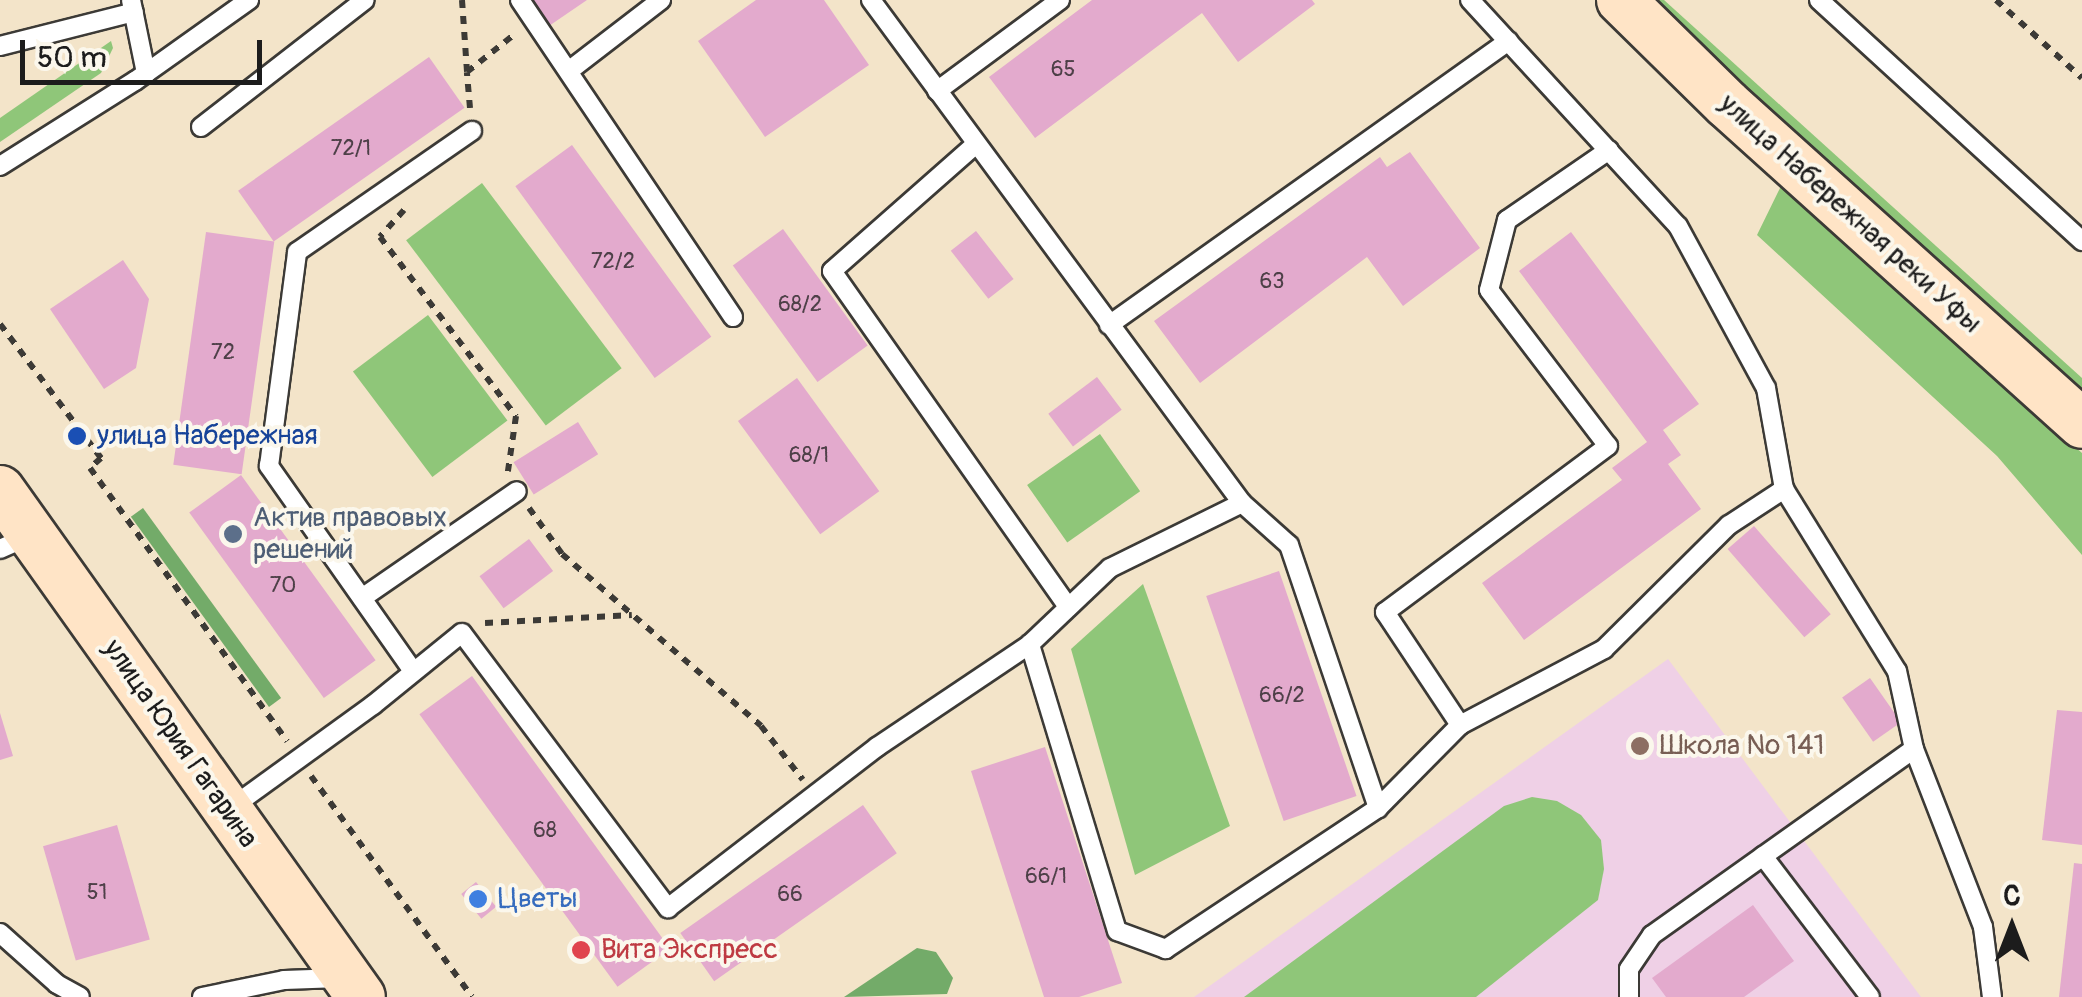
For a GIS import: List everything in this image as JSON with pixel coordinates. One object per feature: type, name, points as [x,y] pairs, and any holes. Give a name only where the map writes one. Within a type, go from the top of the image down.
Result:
[{"type":"street","name":"улица Набережная реки Уфы","points":[[1621,0],[1727,104],[2082,424]]},
{"type":"street","name":"улица Юрия Гагарина","points":[[0,490],[16,542],[227,810],[353,987]]},
{"type":"lane","points":[[0,166],[146,74],[250,0]]},
{"type":"lane","points":[[200,127],[365,0]]},
{"type":"lane","points":[[520,0],[536,18],[733,317]]},
{"type":"lane","points":[[570,70],[660,0]]},
{"type":"lane","points":[[871,0],[1242,503],[1289,545],[1378,808]]},
{"type":"lane","points":[[937,91],[1060,0]]},
{"type":"lane","points":[[1470,0],[1678,226],[1766,388],[1784,488],[1897,671],[1914,749],[1983,927],[1992,997]]},
{"type":"lane","points":[[1819,0],[2082,241]]},
{"type":"lane","points":[[0,46],[133,6],[146,74]]},
{"type":"lane","points":[[1109,325],[1508,41]]},
{"type":"lane","points":[[414,671],[268,466],[297,252],[472,132]]},
{"type":"lane","points":[[976,144],[832,271],[1068,607]]},
{"type":"lane","points":[[1460,724],[1385,612],[1608,446],[1489,290],[1507,220],[1609,150]]},
{"type":"lane","points":[[1030,644],[1118,931],[1166,949],[1378,808],[1460,724],[1604,649],[1728,524],[1784,488]]},
{"type":"lane","points":[[362,598],[517,491]]},
{"type":"lane","points":[[227,810],[300,759],[462,633],[668,908],[815,795],[1030,644],[1110,568],[1242,503]]},
{"type":"lane","points":[[1629,997],[1629,969],[1652,935],[1914,749]]},
{"type":"lane","points":[[1763,856],[1870,997]]},
{"type":"lane","points":[[0,934],[57,984],[80,997]]},
{"type":"lane","points":[[202,997],[284,980],[353,987]]},
{"type":"path","points":[[462,0],[472,132]]},
{"type":"path","points":[[1996,0],[2082,78]]},
{"type":"path","points":[[467,72],[536,18]]},
{"type":"path","points":[[406,207],[380,237],[516,416],[506,466],[517,491],[562,554],[761,726],[815,795]]},
{"type":"path","points":[[0,324],[101,458],[90,468],[472,997]]},
{"type":"path","points":[[462,633],[488,621],[633,615]]},
{"type":"shaded area","name":"Школа № 141","points":[[1668,659],[1921,997],[1194,997]]},
{"type":"green space","points":[[1641,0],[1664,0],[2082,378],[2082,401]]},
{"type":"green space","points":[[111,41],[113,48],[101,73],[0,142],[0,118]]},
{"type":"green space","points":[[482,183],[622,368],[546,425],[406,240]]},
{"type":"green space","points":[[1781,186],[2082,453],[2082,555],[1997,456],[1757,235]]},
{"type":"green space","points":[[428,315],[507,420],[432,477],[353,372]]},
{"type":"green space","points":[[1100,434],[1140,491],[1067,542],[1027,485]]},
{"type":"green space","points":[[143,508],[281,698],[269,707],[131,517]]},
{"type":"green space","points":[[1143,584],[1230,826],[1135,875],[1071,649]]},
{"type":"green space","points":[[1532,797],[1557,801],[1581,815],[1601,840],[1604,869],[1598,900],[1476,997],[1244,997],[1504,806]]},
{"type":"green space","points":[[917,948],[936,952],[953,978],[947,994],[844,997]]},
{"type":"building","points":[[526,0],[587,0],[546,28]]},
{"type":"building","points":[[756,0],[824,0],[869,65],[765,137],[698,41]]},
{"type":"building","points":[[1092,0],[1312,0],[1315,4],[1238,62],[1202,13],[1035,138],[989,77]]},
{"type":"building","points":[[429,57],[465,108],[274,241],[238,191]]},
{"type":"building","points":[[572,145],[711,337],[655,378],[515,186]]},
{"type":"building","points":[[1410,152],[1480,248],[1403,306],[1367,257],[1200,383],[1154,321],[1380,157],[1387,167]]},
{"type":"building","points":[[783,229],[868,345],[817,382],[733,265]]},
{"type":"building","points":[[976,231],[1014,279],[988,299],[951,251]]},
{"type":"building","points":[[206,232],[274,242],[242,474],[173,465]]},
{"type":"building","points":[[1571,232],[1699,404],[1663,430],[1681,455],[1668,464],[1701,509],[1524,640],[1482,583],[1622,480],[1612,468],[1647,442],[1519,271]]},
{"type":"building","points":[[123,260],[149,299],[136,368],[104,389],[50,309]]},
{"type":"building","points":[[1097,377],[1122,410],[1073,446],[1048,414]]},
{"type":"building","points":[[797,378],[879,491],[820,534],[738,421]]},
{"type":"building","points":[[578,422],[598,454],[534,494],[514,462]]},
{"type":"building","points":[[241,475],[376,660],[324,698],[189,513]]},
{"type":"building","points":[[1754,526],[1831,614],[1804,637],[1728,549]]},
{"type":"building","points":[[529,539],[553,571],[504,608],[479,576]]},
{"type":"building","points":[[1279,571],[1356,796],[1284,821],[1206,596]]},
{"type":"building","points":[[472,676],[670,949],[617,987],[419,714]]},
{"type":"building","points":[[1870,678],[1901,722],[1873,742],[1842,698]]},
{"type":"building","points":[[2057,710],[2082,712],[2082,845],[2042,840]]},
{"type":"building","points":[[0,713],[13,756],[0,760]]},
{"type":"building","points":[[1045,747],[1122,983],[1079,997],[1044,997],[971,771]]},
{"type":"building","points":[[863,805],[897,853],[714,981],[680,933]]},
{"type":"building","points":[[117,825],[150,939],[76,961],[43,846]]},
{"type":"building","points":[[2074,863],[2082,864],[2082,997],[2059,997]]},
{"type":"building","name":"Цветы","points":[[476,882],[496,907],[481,919],[461,894]]},
{"type":"building","points":[[1753,905],[1794,961],[1744,997],[1666,997],[1652,978]]},
{"type":"place","name":"улица Набережная","points":[[77,436]]},
{"type":"place","name":"Актив правовых решений","points":[[233,534]]},
{"type":"place","name":"Школа № 141","points":[[1640,746]]},
{"type":"place","name":"Цветы","points":[[478,899]]},
{"type":"place","name":"Вита Экспресс","points":[[581,950]]}]
